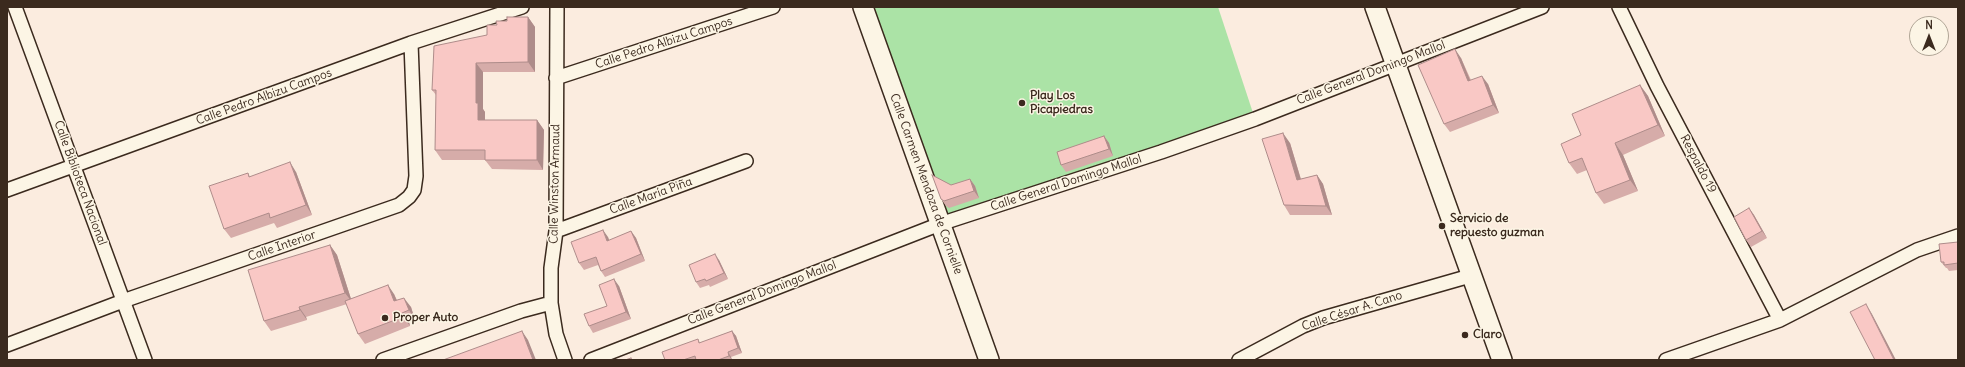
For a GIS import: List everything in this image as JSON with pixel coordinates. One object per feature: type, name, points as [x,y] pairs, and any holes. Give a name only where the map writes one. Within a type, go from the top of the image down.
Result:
[{"type":"street","name":"Calle Biblioteca Nacional","points":[[15,7],[145,360]]},
{"type":"street","name":"Calle Pedro Albizu Campos","points":[[7,190],[411,43],[522,7]]},
{"type":"street","name":"Calle Winston Armaud","points":[[557,7],[556,231],[551,268],[551,303],[556,334],[564,360]]},
{"type":"street","name":"Calle Pedro Albizu Campos","points":[[556,78],[773,7]]},
{"type":"street","name":"Calle Carmen Mendoza de Cornielle","points":[[863,7],[989,360]]},
{"type":"street","points":[[1375,7],[1470,276],[1502,360]]},
{"type":"street","name":"Calle General Domingo Mallol","points":[[590,360],[940,224],[1168,150],[1255,119],[1542,7]]},
{"type":"street","name":"Respaldo 19","points":[[1619,7],[1657,86],[1780,320]]},
{"type":"street","name":"Calle Interior","points":[[7,344],[123,301],[398,205],[409,197],[414,190],[416,176],[411,43]]},
{"type":"street","name":"Calle María Piña","points":[[556,231],[746,161]]},
{"type":"street","points":[[1666,360],[1780,320],[1917,250],[1958,236]]},
{"type":"street","name":"Calle César A. Cano","points":[[1239,360],[1303,326],[1323,318],[1470,276]]},
{"type":"street","points":[[383,360],[521,311],[551,303]]},
{"type":"green space","points":[[863,7],[1218,7],[1255,119],[940,224]]},
{"type":"building","points":[[507,17],[528,17],[528,62],[476,63],[476,103],[478,103],[478,120],[537,120],[537,160],[485,160],[485,150],[435,150],[436,90],[432,90],[434,46],[487,35],[487,25],[497,25],[496,21],[507,21]]},
{"type":"building","points":[[1455,49],[1468,81],[1482,76],[1493,105],[1444,124],[1418,65]]},
{"type":"building","points":[[1640,85],[1658,125],[1615,143],[1630,180],[1596,193],[1582,158],[1569,163],[1561,144],[1581,135],[1572,114]]},
{"type":"building","points":[[1283,133],[1297,180],[1317,175],[1326,206],[1284,205],[1262,139]]},
{"type":"building","points":[[1104,136],[1109,149],[1061,165],[1057,152]]},
{"type":"building","points":[[290,162],[306,205],[270,218],[269,213],[224,229],[209,186],[248,173],[249,177]]},
{"type":"building","points":[[932,175],[951,185],[970,179],[974,191],[944,201],[941,199]]},
{"type":"building","points":[[1749,208],[1762,231],[1746,240],[1734,217]]},
{"type":"building","points":[[603,230],[607,241],[631,231],[641,254],[601,271],[596,257],[579,263],[571,242]]},
{"type":"building","points":[[1958,242],[1958,263],[1944,265],[1944,262],[1941,262],[1939,244]]},
{"type":"building","points":[[330,245],[345,293],[299,307],[300,310],[264,321],[248,270]]},
{"type":"building","points":[[715,254],[724,273],[706,281],[705,279],[696,282],[689,265]]},
{"type":"building","points":[[614,279],[626,312],[589,326],[584,314],[607,306],[599,285]]},
{"type":"building","points":[[388,285],[394,301],[404,298],[409,310],[402,313],[403,317],[358,334],[345,301]]},
{"type":"building","points":[[1866,304],[1894,360],[1875,360],[1850,312]]},
{"type":"building","points":[[522,331],[533,360],[443,360]]},
{"type":"building","points":[[732,331],[738,348],[728,352],[729,356],[718,360],[696,360],[695,356],[683,360],[665,360],[662,352],[698,339],[699,343]]},
{"type":"place","name":"Play Los Picapiedras","points":[[1022,103]]},
{"type":"place","name":"Servicio de repuesto guzman","points":[[1442,226]]},
{"type":"place","name":"Proper Auto","points":[[385,318]]},
{"type":"place","name":"Claro","points":[[1465,335]]}]
